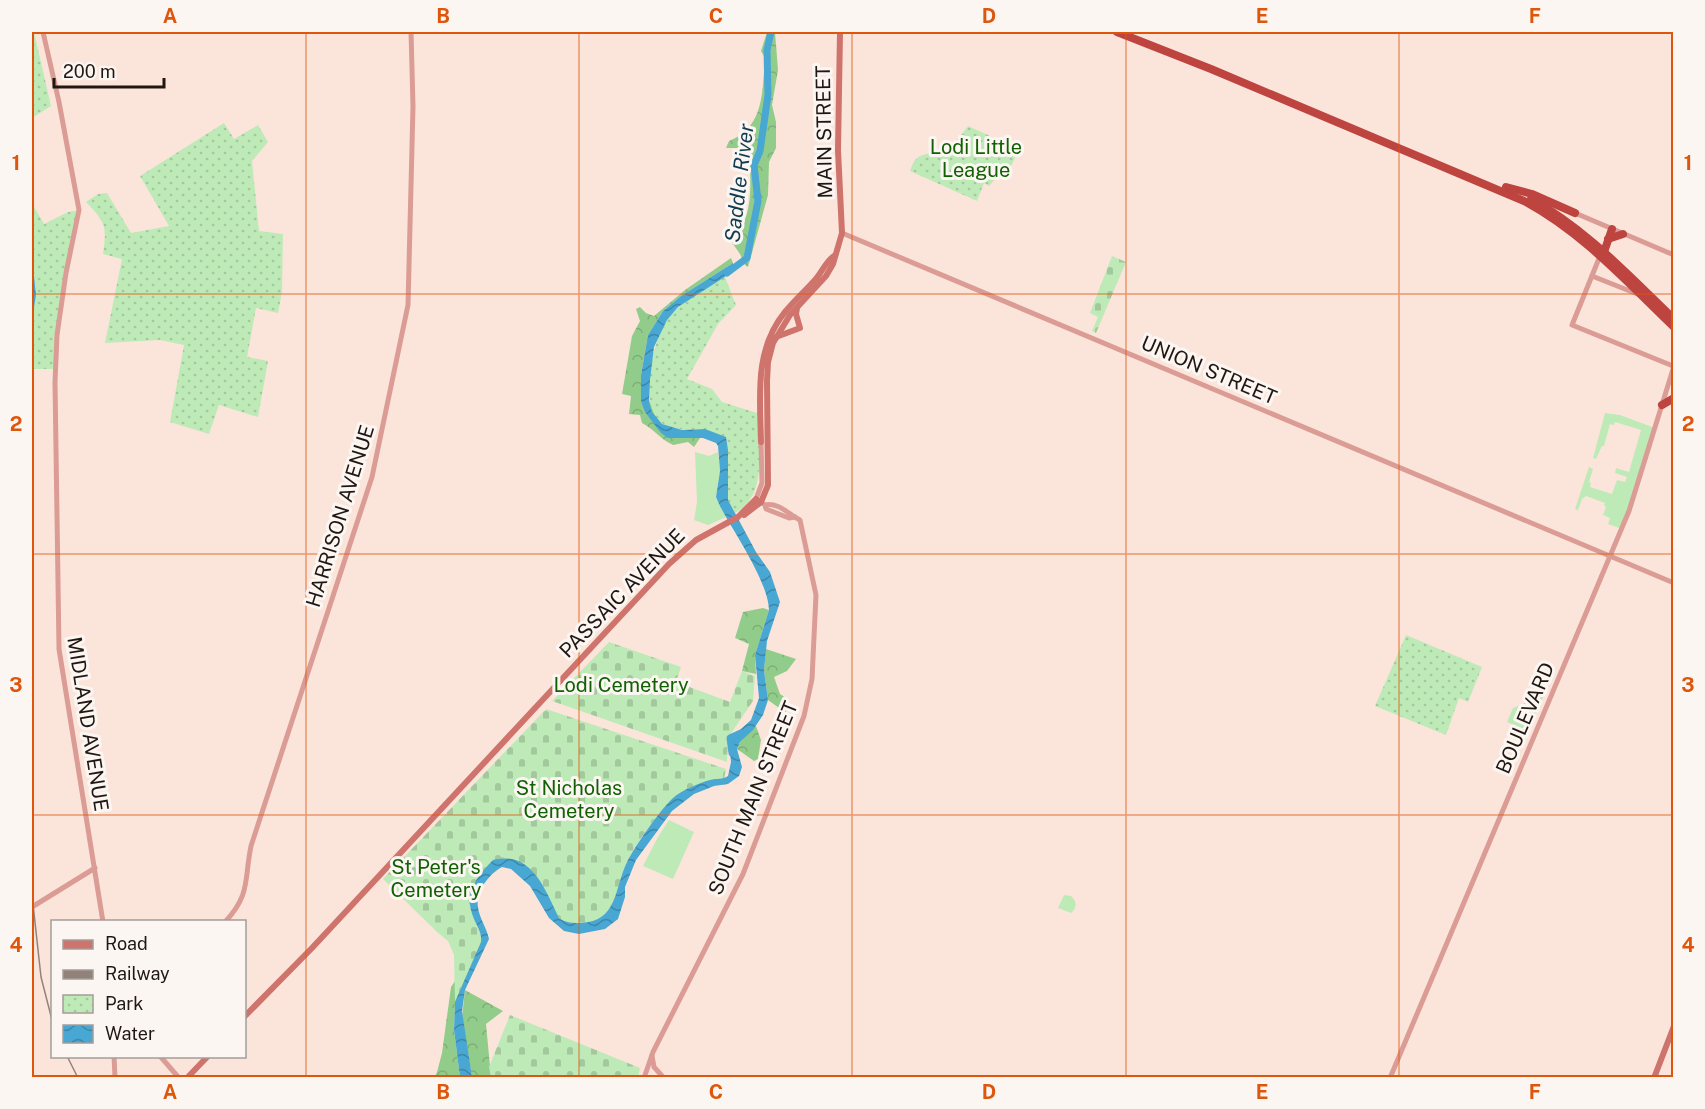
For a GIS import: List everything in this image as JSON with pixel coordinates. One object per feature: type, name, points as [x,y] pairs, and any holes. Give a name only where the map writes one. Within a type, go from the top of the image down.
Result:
[{"type":"highway","points":[[1117,32],[1512,195],[1558,222],[1602,254],[1641,296],[1672,323]]},
{"type":"highway","points":[[1130,32],[1212,63],[1506,187],[1560,216],[1672,323]]},
{"type":"highway","points":[[1506,187],[1532,194],[1575,213]]},
{"type":"highway","points":[[1602,254],[1612,229]]},
{"type":"highway","points":[[1608,239],[1623,234]]},
{"type":"highway","points":[[1662,405],[1674,398]]},
{"type":"main road","name":"MAIN STREET","points":[[840,32],[838,150],[842,233]]},
{"type":"main road","points":[[760,502],[768,485],[767,371],[770,354],[788,318],[826,276],[833,264],[842,233]]},
{"type":"main road","points":[[761,442],[760,382],[762,360],[767,342],[785,312],[815,280],[828,260],[834,256]]},
{"type":"main road","points":[[776,338],[800,328],[797,308]]},
{"type":"main road","name":"PASSAIC AVENUE","points":[[246,1015],[312,948],[669,564],[696,540],[740,517],[760,502]]},
{"type":"main road","points":[[1654,1077],[1674,1026]]},
{"type":"main road","points":[[187,1077],[206,1058]]},
{"type":"street","name":"MIDLAND AVENUE","points":[[43,32],[78,203],[78,216],[66,273],[56,340],[59,649],[103,920]]},
{"type":"street","name":"HARRISON AVENUE","points":[[226,920],[236,910],[244,893],[251,846],[372,477],[382,433],[408,305],[412,106],[411,32]]},
{"type":"street","points":[[1575,213],[1674,255]]},
{"type":"street","name":"UNION STREET","points":[[842,233],[1674,583]]},
{"type":"street","points":[[1602,254],[1572,325],[1673,366]]},
{"type":"street","points":[[1592,276],[1641,296]]},
{"type":"street","name":"BOULEVARD","points":[[1390,1077],[1629,511],[1673,366]]},
{"type":"street","points":[[760,502],[761,442]]},
{"type":"street","name":"SOUTH MAIN STREET","points":[[646,1070],[651,1055],[743,873],[807,704],[814,659],[816,595],[798,519],[766,509],[760,502]]},
{"type":"street","points":[[32,907],[95,868]]},
{"type":"street","points":[[651,1055],[656,1072],[662,1077]]},
{"type":"street","points":[[114,1058],[115,1077]]},
{"type":"street","points":[[162,1058],[179,1077]]},
{"type":"street","points":[[644,1077],[646,1070],[662,1077]]},
{"type":"green space","points":[[32,32],[34,32],[51,106],[32,118]]},
{"type":"green space","points":[[767,32],[775,32],[778,70],[772,105],[776,122],[776,148],[769,162],[768,195],[748,267],[731,241],[739,231],[748,209],[750,198],[749,148],[726,148],[729,141],[741,135],[749,127],[759,107],[765,58],[761,51]]},
{"type":"green space","points":[[224,123],[234,139],[258,125],[268,142],[252,161],[259,231],[283,234],[282,292],[278,313],[256,308],[247,357],[268,361],[258,417],[219,405],[209,434],[170,422],[184,345],[160,340],[105,343],[122,259],[103,254],[104,225],[86,202],[98,194],[107,193],[131,233],[169,226],[140,176]]},
{"type":"green space","name":"Lodi Little League","points":[[968,126],[1019,149],[1007,175],[999,175],[989,186],[984,183],[977,201],[910,171],[918,158],[948,147]]},
{"type":"green space","points":[[32,203],[44,224],[68,212],[79,210],[66,273],[55,369],[32,369]]},
{"type":"green space","points":[[1112,256],[1126,262],[1096,333],[1092,331],[1098,317],[1090,313]]},
{"type":"green space","points":[[731,258],[733,263],[681,296],[663,311],[648,335],[641,384],[668,438],[700,438],[694,447],[688,442],[673,445],[642,423],[640,415],[629,414],[631,396],[622,394],[632,336],[640,321],[636,309],[640,307],[646,313],[654,316],[685,290]]},
{"type":"green space","points":[[725,277],[736,305],[718,324],[687,379],[712,389],[722,402],[757,413],[759,469],[757,482],[753,495],[746,505],[735,513],[728,500],[728,450],[705,429],[679,429],[664,425],[656,417],[649,391],[652,359],[666,321],[693,296]]},
{"type":"green space","points":[[1605,413],[1620,415],[1655,428],[1622,529],[1608,524],[1610,518],[1603,515],[1605,503],[1586,496],[1582,499],[1578,510],[1575,509],[1589,467],[1593,469],[1589,482],[1590,487],[1612,494],[1617,480],[1625,482],[1627,477],[1615,473],[1616,468],[1629,472],[1641,430],[1615,422],[1614,425],[1610,424],[1604,446],[1596,459],[1593,458]]},
{"type":"green space","points":[[695,452],[709,456],[718,452],[720,471],[716,497],[726,517],[708,525],[694,520],[697,502]]},
{"type":"green space","points":[[763,608],[769,610],[755,655],[756,674],[742,671],[749,644],[735,638],[743,612]]},
{"type":"green space","points":[[1406,635],[1482,667],[1468,702],[1459,698],[1446,735],[1375,706]]},
{"type":"green space","name":"Lodi Cemetery","points":[[609,642],[681,667],[676,682],[730,702],[742,671],[755,676],[753,701],[728,738],[727,762],[552,701]]},
{"type":"green space","points":[[766,649],[796,659],[787,671],[774,677],[780,694],[786,698],[786,713],[768,700],[764,670]]},
{"type":"green space","points":[[1544,695],[1528,731],[1507,722],[1513,708]]},
{"type":"green space","name":"St Nicholas Cemetery","points":[[546,709],[726,769],[724,779],[690,788],[667,804],[631,855],[610,908],[596,920],[576,924],[559,918],[535,872],[502,857],[468,898],[480,932],[481,942],[455,1002],[454,955],[448,941],[383,879]]},
{"type":"green space","points":[[756,726],[761,740],[758,759],[754,761],[737,749],[740,742]]},
{"type":"green space","points":[[669,820],[694,832],[673,879],[643,866]]},
{"type":"green space","points":[[517,844],[538,847],[540,870],[546,878],[596,882],[580,895],[560,899],[567,911],[564,922],[559,918],[535,875],[518,861],[506,858],[493,860],[476,880],[470,894],[470,901],[481,942],[455,1003],[454,1030],[460,1077],[434,1078],[442,1053],[451,987],[471,945],[461,890],[465,871],[485,847],[488,853]]},
{"type":"green space","points":[[1064,895],[1071,896],[1075,902],[1071,913],[1058,908]]},
{"type":"green space","points":[[465,990],[503,1011],[486,1024],[491,1077],[472,1077],[462,1017]]},
{"type":"green space","points":[[510,1015],[640,1068],[638,1077],[491,1077],[489,1067]]},
{"type":"water","points":[[32,258],[36,295],[32,320]]},
{"type":"water","points":[[733,263],[734,271],[678,307],[667,320],[654,347],[649,402],[652,412],[662,424],[682,430],[705,429],[726,437],[728,500],[756,552],[770,572],[780,602],[767,641],[764,670],[768,700],[763,715],[753,730],[740,742],[737,749],[742,767],[739,776],[728,784],[714,786],[694,794],[672,811],[636,860],[625,887],[625,897],[618,919],[605,929],[579,934],[564,931],[549,918],[530,886],[511,869],[502,867],[492,874],[481,890],[478,901],[480,915],[489,939],[465,990],[462,1011],[472,1077],[460,1077],[454,1030],[455,1002],[481,942],[470,901],[470,894],[476,880],[493,860],[506,858],[518,861],[535,875],[559,918],[567,922],[581,923],[593,921],[602,916],[613,902],[631,855],[648,828],[668,804],[677,795],[691,787],[728,776],[731,762],[729,744],[732,737],[751,720],[759,698],[755,655],[769,610],[757,571],[716,497],[720,471],[718,446],[703,438],[668,438],[661,433],[645,412],[641,401],[641,375],[648,335],[663,311],[681,296]]},
{"type":"waterway","name":"Saddle River","points":[[727,273],[747,258],[758,201],[754,165],[760,151],[768,95],[767,50],[771,32]]},
{"type":"waterway","name":"Saddle River","points":[[732,753],[730,738],[741,733]]},
{"type":"railway","points":[[32,895],[41,977],[51,1016]]},
{"type":"railway","points":[[68,1058],[78,1078]]},
{"type":"park label","name":"St Peter's Cemetery","points":[[436,878]]}]
